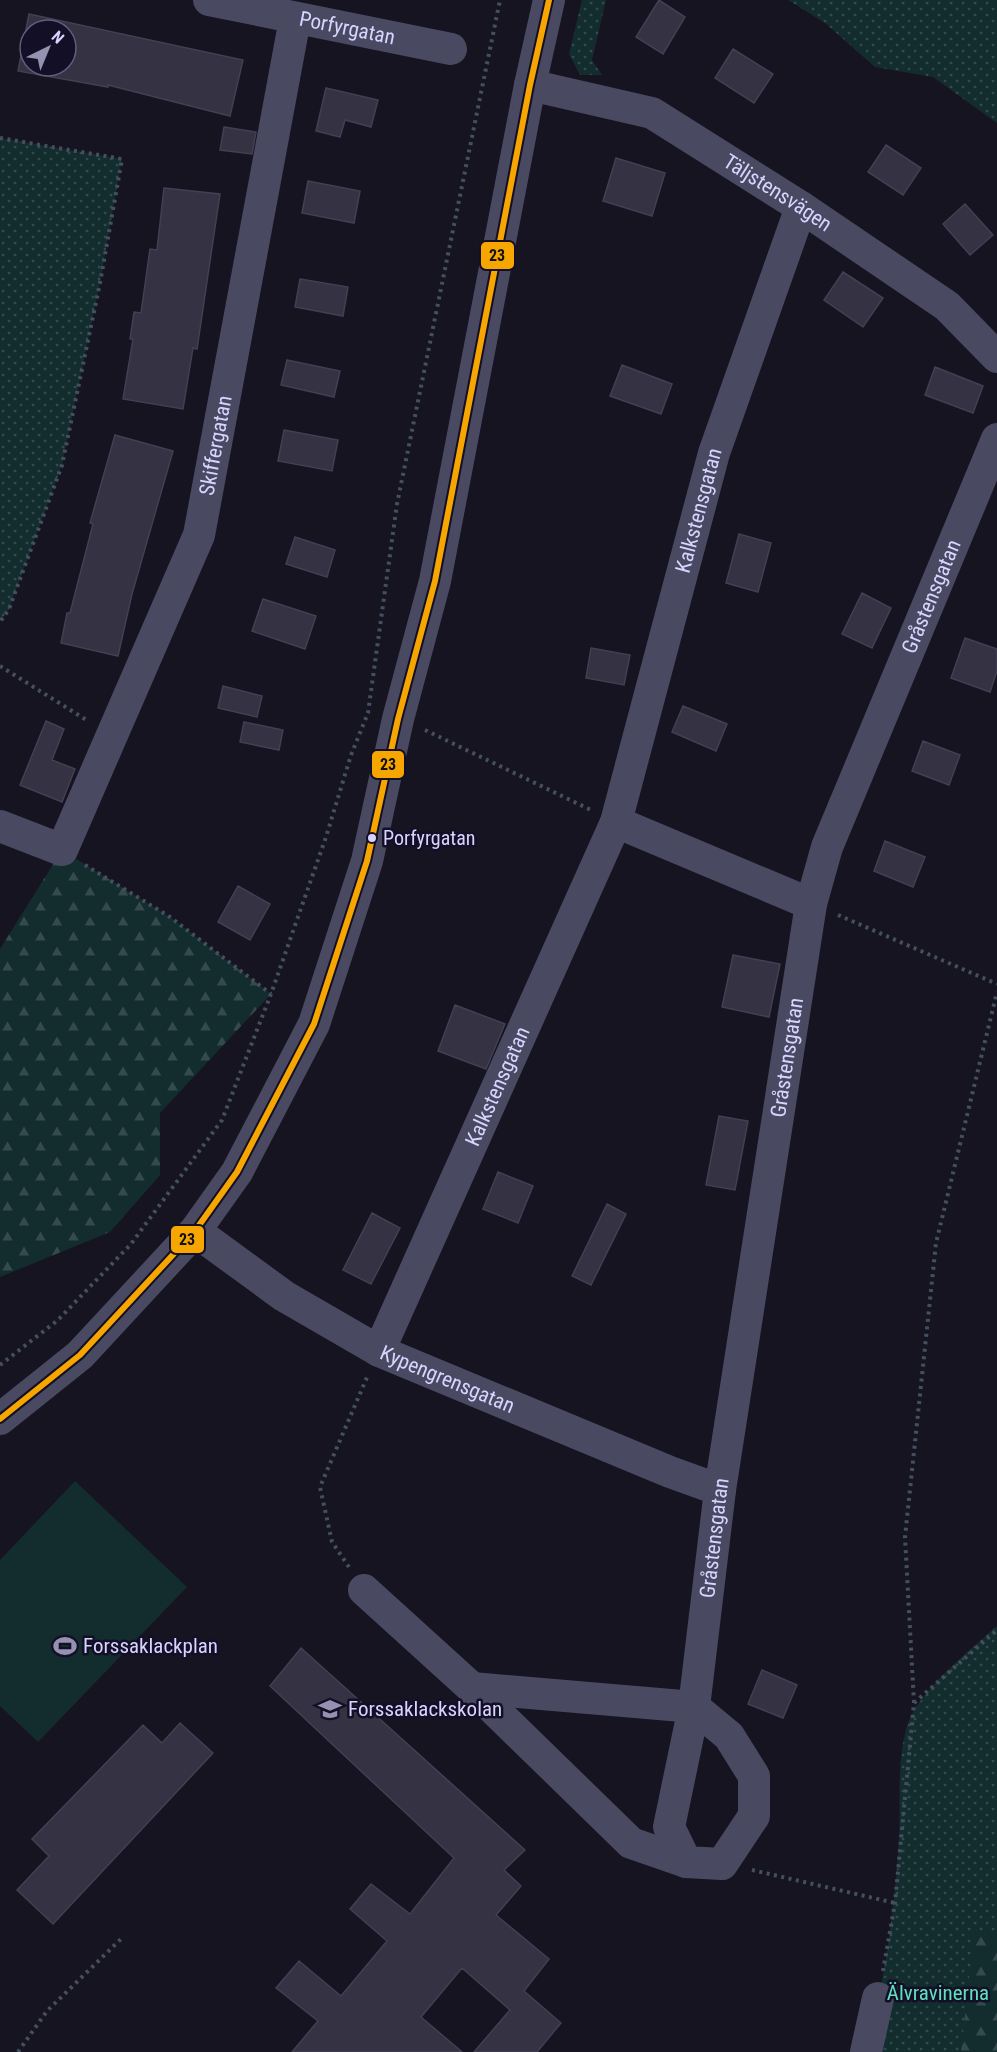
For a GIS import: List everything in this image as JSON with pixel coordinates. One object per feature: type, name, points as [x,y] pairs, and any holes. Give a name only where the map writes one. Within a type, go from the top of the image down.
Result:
[{"type":"street","name":"Porfyrgatan","points":[[209,0],[451,49]]},
{"type":"street","points":[[0,1419],[80,1355],[195,1230],[237,1172],[314,1024],[367,861],[398,719],[435,581],[530,86],[549,0]]},
{"type":"street","name":"Skiffergatan","points":[[62,850],[199,535],[295,19]]},
{"type":"street","name":"Täljstensvägen","points":[[530,86],[652,113],[801,207],[947,306],[997,357]]},
{"type":"street","name":"Kalkstensgatan","points":[[379,1351],[616,822],[714,453],[801,207]]},
{"type":"street","name":"Gråstensgatan","points":[[686,1862],[669,1827],[694,1707],[720,1490],[812,904],[826,847],[997,439]]},
{"type":"street","points":[[616,822],[812,904]]},
{"type":"street","points":[[0,826],[62,850]]},
{"type":"street","name":"Kypengrensgatan","points":[[195,1230],[284,1296],[379,1351],[648,1464],[720,1490]]},
{"type":"street","points":[[364,1590],[472,1689],[631,1843],[686,1862],[722,1863],[754,1816],[754,1776],[729,1736],[694,1707],[472,1689]]},
{"type":"street","points":[[866,2052],[878,1998]]},
{"type":"path","points":[[0,1365],[58,1320],[138,1235],[222,1120],[271,994],[326,837],[351,755],[368,712],[397,504],[500,0]]},
{"type":"path","points":[[0,138],[122,159],[100,283],[62,465],[9,609],[0,622]]},
{"type":"path","points":[[0,666],[111,736]]},
{"type":"path","points":[[368,712],[398,719],[616,822]]},
{"type":"path","points":[[62,850],[170,917],[271,994]]},
{"type":"path","points":[[812,904],[997,984]]},
{"type":"path","points":[[878,1998],[896,1903],[914,1703],[905,1537],[936,1243],[997,992]]},
{"type":"path","points":[[364,1590],[332,1542],[320,1486],[379,1351]]},
{"type":"path","points":[[914,1703],[997,1630]]},
{"type":"path","points":[[722,1863],[896,1903]]},
{"type":"path","points":[[18,2052],[47,2011],[122,1938]]},
{"type":"green space","points":[[582,0],[606,0],[592,60],[602,75],[580,75],[569,54]]},
{"type":"green space","points":[[788,0],[997,0],[997,123],[933,77],[875,67],[825,23]]},
{"type":"green space","points":[[0,138],[122,159],[100,283],[62,465],[9,609],[0,622]]},
{"type":"green space","points":[[62,850],[170,917],[271,994],[160,1113],[160,1175],[110,1232],[0,1277],[0,949]]},
{"type":"green space","name":"Forssaklackplan","points":[[75,1481],[187,1587],[38,1742],[0,1706],[0,1560]]},
{"type":"green space","name":"Älvravinerna","points":[[997,1626],[997,2052],[868,2052],[891,1920],[899,1840],[900,1766],[908,1723],[923,1697],[934,1684]]},
{"type":"green space","points":[[974,1932],[997,1933],[997,2052],[961,2052]]},
{"type":"building","points":[[659,0],[685,17],[663,54],[636,37]]},
{"type":"building","points":[[29,14],[48,18],[28,18]]},
{"type":"building","points":[[78,25],[243,60],[230,116],[108,85],[108,87],[57,78],[78,78]]},
{"type":"building","points":[[733,49],[773,74],[754,103],[715,78]]},
{"type":"building","points":[[326,88],[378,100],[371,127],[345,120],[340,137],[316,131]]},
{"type":"building","points":[[224,127],[256,132],[252,154],[220,150]]},
{"type":"building","points":[[886,145],[921,168],[903,195],[868,172]]},
{"type":"building","points":[[616,158],[665,173],[652,216],[603,201]]},
{"type":"building","points":[[308,181],[360,191],[354,223],[302,213]]},
{"type":"building","points":[[164,188],[220,194],[197,349],[193,348],[183,409],[123,399],[133,339],[130,339],[134,312],[141,313],[150,249],[157,250]]},
{"type":"building","points":[[965,204],[993,235],[970,255],[943,224]]},
{"type":"building","points":[[843,272],[883,298],[863,327],[824,300]]},
{"type":"building","points":[[300,279],[348,287],[343,316],[295,307]]},
{"type":"building","points":[[287,360],[340,371],[334,397],[281,385]]},
{"type":"building","points":[[622,365],[672,384],[661,414],[610,396]]},
{"type":"building","points":[[935,367],[983,386],[973,413],[925,395]]},
{"type":"building","points":[[284,430],[338,440],[332,471],[278,461]]},
{"type":"building","points":[[115,435],[173,451],[132,594],[118,656],[61,643],[67,613],[70,613],[93,524],[90,523]]},
{"type":"building","points":[[739,534],[771,543],[758,592],[726,583]]},
{"type":"building","points":[[295,537],[335,550],[327,577],[286,564]]},
{"type":"building","points":[[862,593],[891,608],[872,648],[842,634]]},
{"type":"building","points":[[263,599],[316,616],[305,649],[252,631]]},
{"type":"building","points":[[965,638],[997,649],[997,671],[990,692],[951,678]]},
{"type":"building","points":[[591,648],[630,655],[624,685],[586,678]]},
{"type":"building","points":[[223,686],[262,696],[257,717],[218,708]]},
{"type":"building","points":[[683,706],[727,724],[716,751],[672,732]]},
{"type":"building","points":[[46,721],[64,729],[52,760],[75,769],[62,802],[20,785]]},
{"type":"building","points":[[244,722],[283,730],[279,750],[240,742]]},
{"type":"building","points":[[923,741],[960,755],[949,785],[912,771]]},
{"type":"building","points":[[885,841],[925,857],[913,887],[874,871]]},
{"type":"building","points":[[238,886],[270,904],[250,940],[218,922]]},
{"type":"building","points":[[733,955],[780,964],[769,1017],[722,1007]]},
{"type":"building","points":[[455,1005],[505,1024],[486,1069],[438,1051]]},
{"type":"building","points":[[719,1116],[748,1121],[735,1190],[706,1185]]},
{"type":"building","points":[[498,1172],[533,1186],[518,1223],[483,1209]]},
{"type":"building","points":[[607,1204],[626,1214],[591,1285],[572,1276]]},
{"type":"building","points":[[372,1213],[400,1228],[371,1284],[343,1270]]},
{"type":"building","points":[[301,1648],[525,1850],[504,1870],[521,1886],[496,1915],[549,1959],[524,1991],[561,2023],[537,2052],[474,2052],[510,2010],[462,1968],[421,2017],[462,2052],[292,2052],[318,2021],[276,1988],[299,1961],[341,1996],[387,1941],[350,1909],[371,1884],[410,1914],[454,1858],[270,1686]]},
{"type":"building","points":[[762,1670],[797,1685],[783,1718],[748,1704]]},
{"type":"building","points":[[180,1723],[213,1753],[53,1924],[17,1890],[49,1856],[32,1839],[143,1725],[162,1743]]},
{"type":"transit line","name":"23","points":[[0,1419],[80,1355],[195,1231],[237,1172],[314,1024],[367,861],[398,719],[435,581],[530,85],[549,0]]},
{"type":"place","name":"Porfyrgatan","points":[[372,838]]},
{"type":"place","name":"Forssaklackplan","points":[[65,1646]]},
{"type":"place","name":"Forssaklackskolan","points":[[330,1709]]}]
